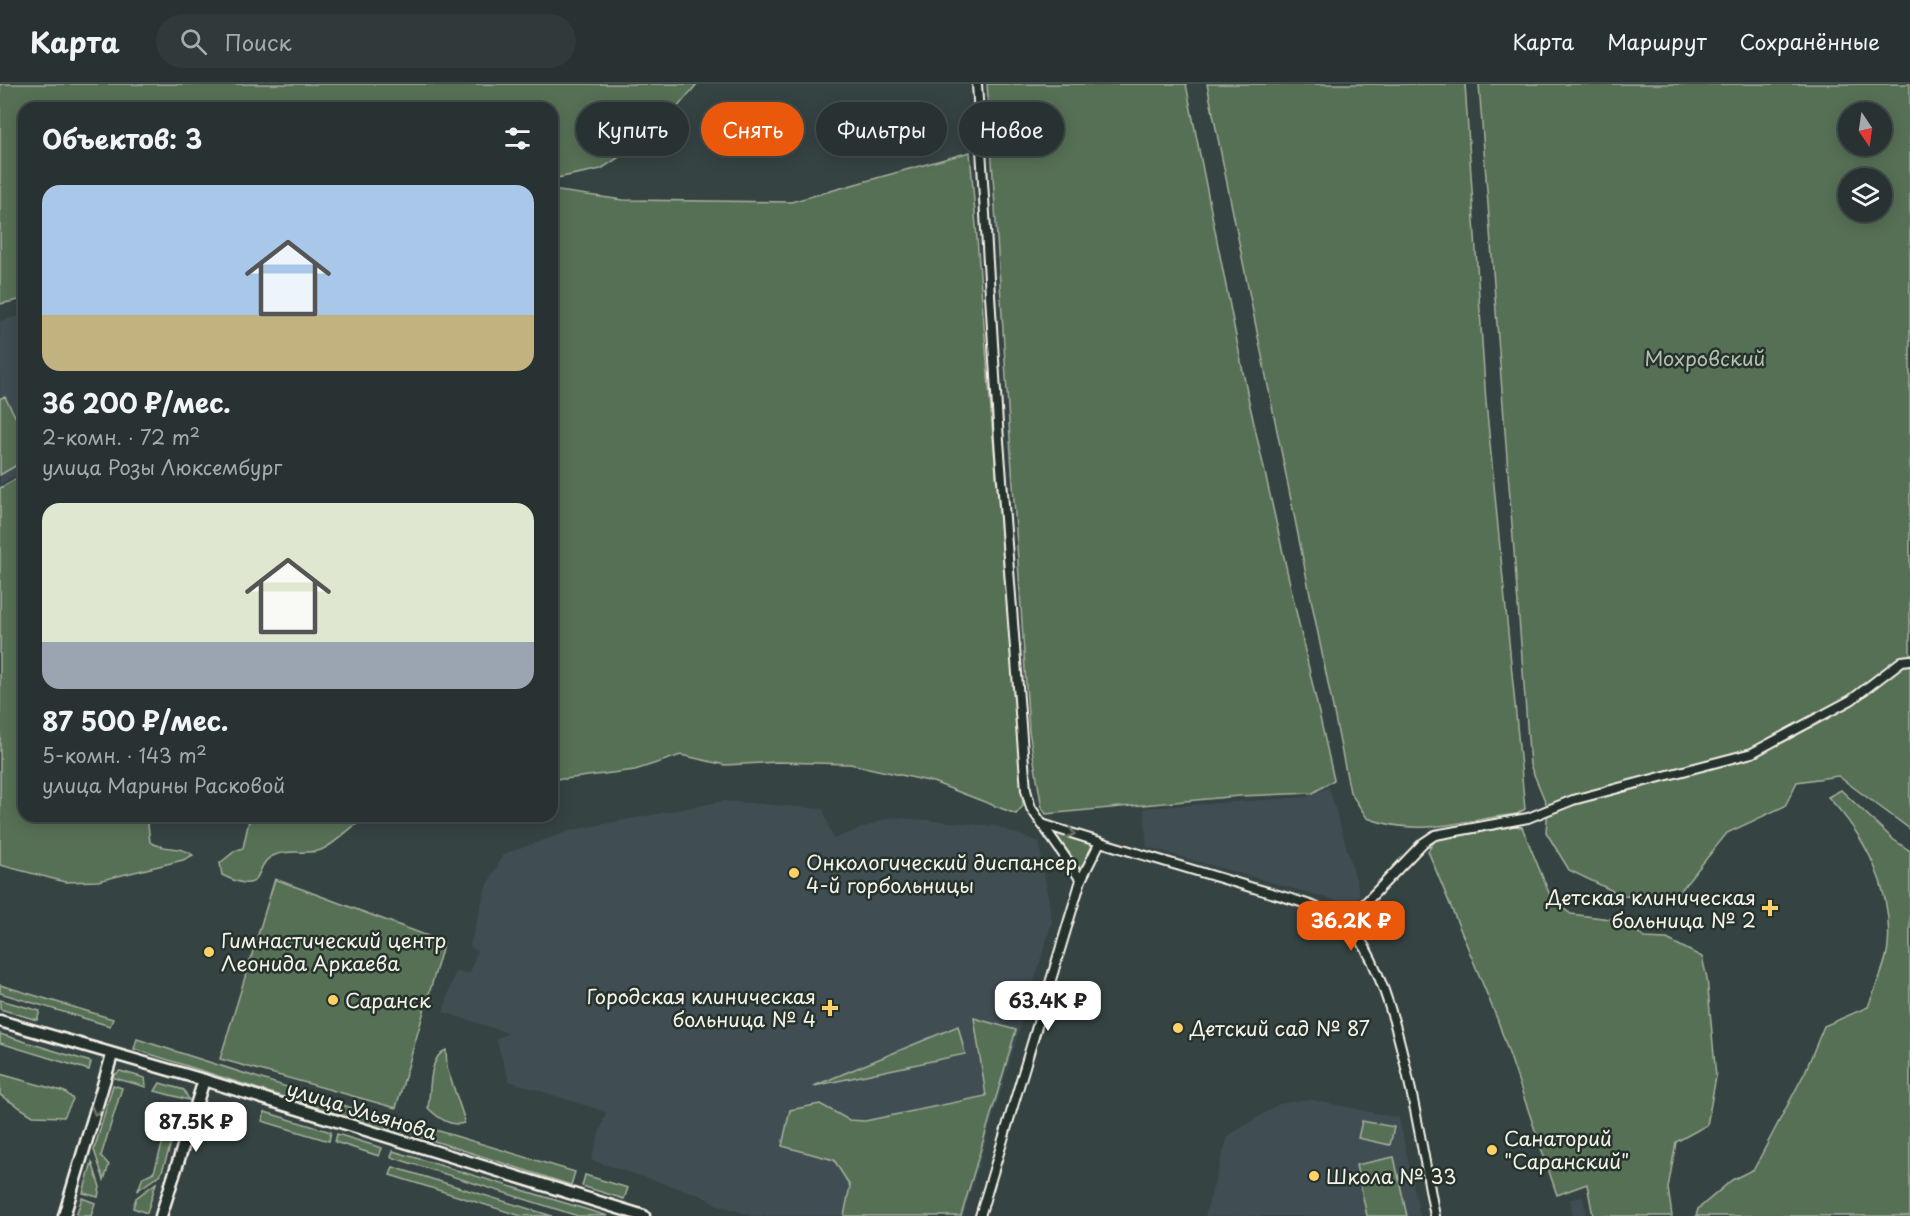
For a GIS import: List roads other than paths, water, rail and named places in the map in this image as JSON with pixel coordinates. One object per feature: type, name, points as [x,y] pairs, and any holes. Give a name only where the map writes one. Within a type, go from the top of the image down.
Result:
[{"type":"main road","name":"улица Ульянова","points":[[0,1021],[204,1080],[628,1214],[644,1216]]},
{"type":"main road","points":[[64,1216],[112,1055]]},
{"type":"main road","points":[[161,1216],[204,1080]]},
{"type":"street","points":[[977,84],[999,441],[1025,781],[1031,808],[1081,880]]},
{"type":"street","points":[[1347,922],[1423,843],[1435,836],[1528,818],[1573,800],[1752,753],[1851,700],[1902,661],[1910,660]]},
{"type":"street","points":[[1042,824],[1299,901],[1347,922],[1368,954],[1384,991],[1401,1050],[1435,1216]]},
{"type":"street","points":[[980,1216],[1081,880],[1100,842]]},
{"type":"place","name":"Онкологический диспансер 4-й горбольницы","points":[[794,873]]},
{"type":"place","name":"Детская клиническая больница № 2","points":[[1770,908]]},
{"type":"place","name":"Гимнастический центр Леонида Аркаева","points":[[209,952]]},
{"type":"place","name":"Саранск","points":[[333,1000]]},
{"type":"place","name":"Городская клиническая больница № 4","points":[[830,1008]]},
{"type":"place","name":"Детский сад № 87","points":[[1178,1028]]},
{"type":"place","name":"Санаторий \"Саранский\"","points":[[1492,1150]]},
{"type":"place","name":"Школа № 33","points":[[1314,1176]]},
{"type":"park label","name":"Мохровский","points":[[1705,358]]}]
